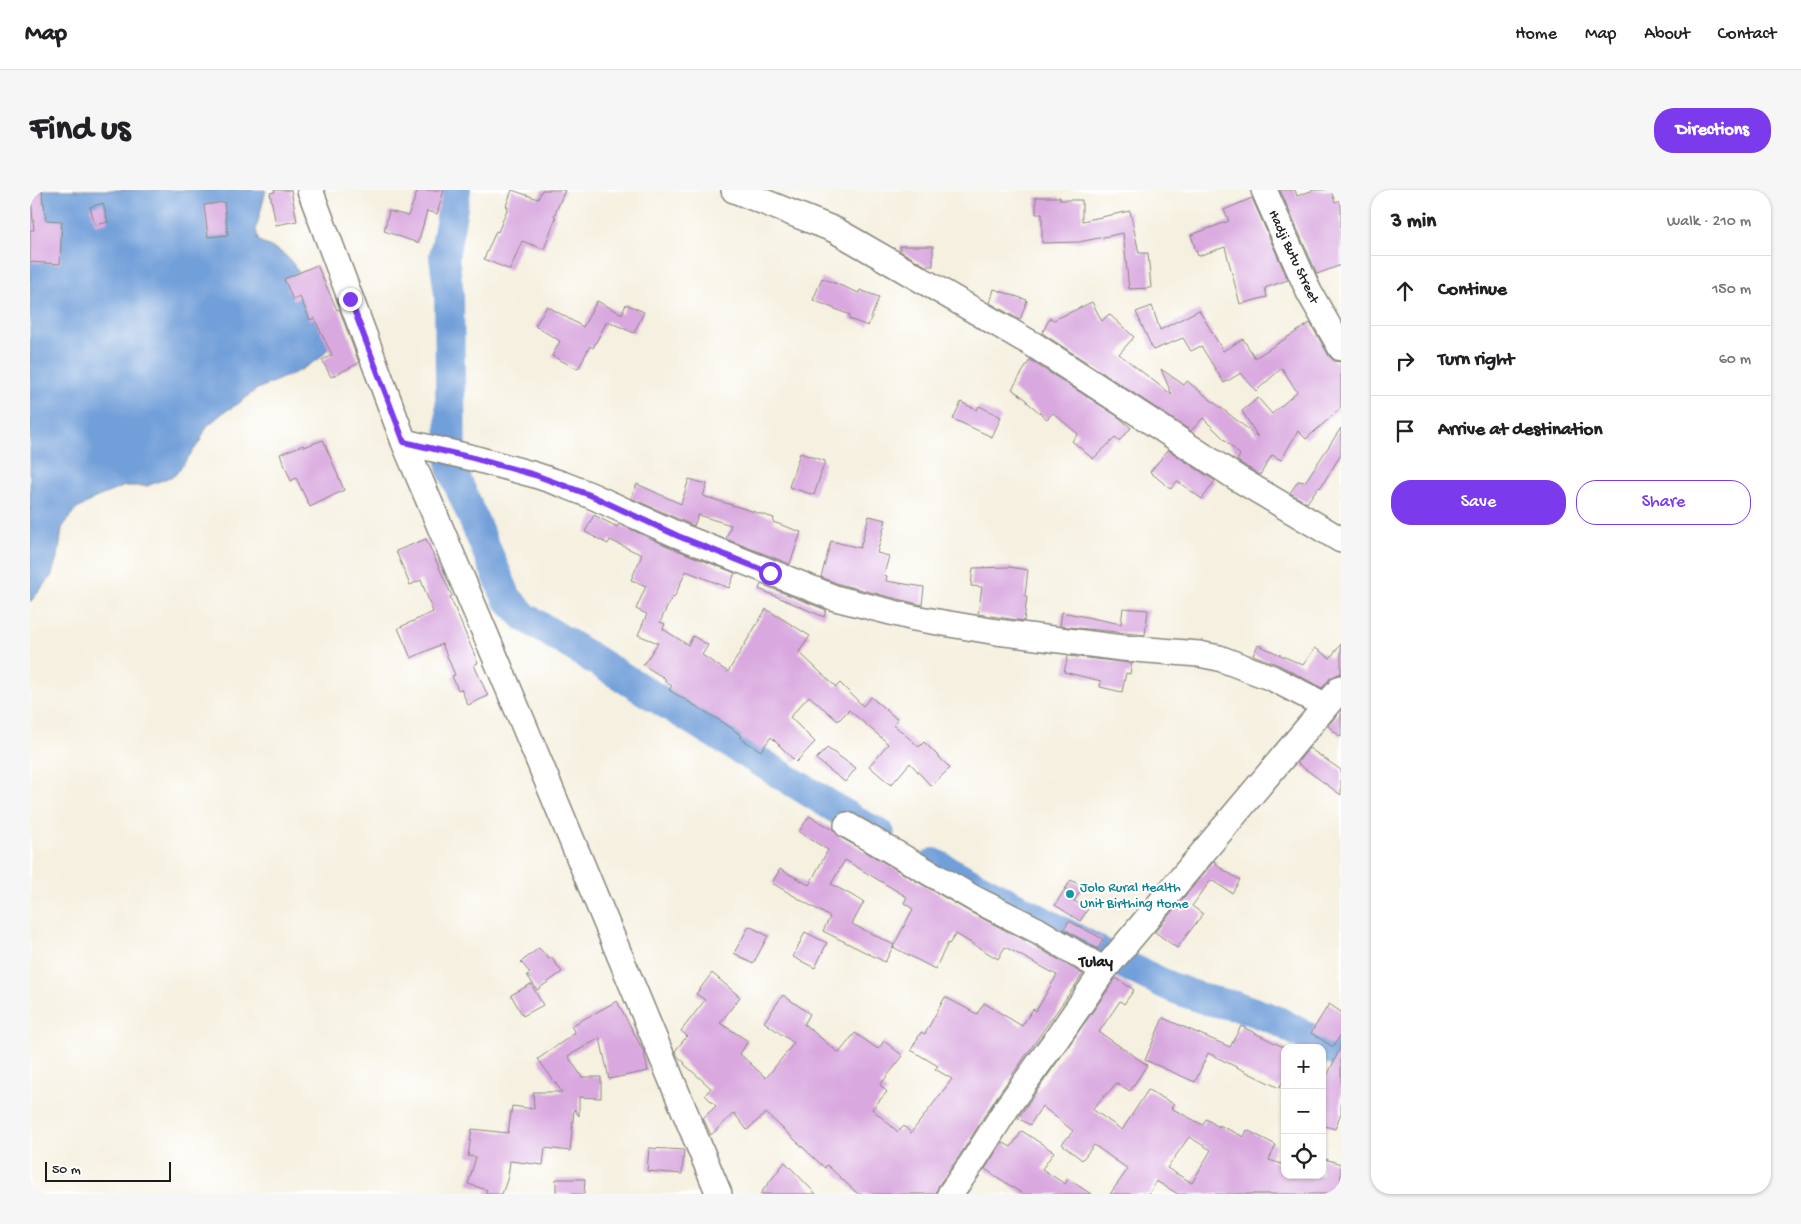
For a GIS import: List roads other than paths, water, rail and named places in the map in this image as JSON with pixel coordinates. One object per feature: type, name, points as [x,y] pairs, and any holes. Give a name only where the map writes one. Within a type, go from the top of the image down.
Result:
[{"type":"street","points":[[310,190],[404,442],[720,1194]]},
{"type":"street","points":[[734,190],[835,230],[863,246],[1034,345],[1237,478],[1341,540]]},
{"type":"street","name":"Hadji Butu Street","points":[[1264,190],[1310,292],[1341,348]]},
{"type":"street","points":[[404,442],[535,475],[581,492],[678,536],[835,598],[914,618],[996,632],[1122,648],[1199,654],[1220,658],[1272,678],[1333,697],[1111,962],[1008,1106],[950,1194]]},
{"type":"street","points":[[847,825],[975,899],[1037,930],[1111,962]]},
{"type":"water","points":[[30,190],[266,190],[256,229],[258,240],[282,253],[297,270],[316,310],[329,347],[320,358],[299,371],[257,389],[207,426],[199,443],[175,475],[147,486],[125,486],[95,498],[74,511],[62,528],[59,551],[51,577],[30,602]]},
{"type":"waterway","points":[[456,190],[444,257],[449,294],[451,467],[507,598],[525,617],[880,834]]},
{"type":"waterway","points":[[934,863],[1131,968],[1173,988],[1207,1000],[1240,1007],[1276,1020],[1341,1055]]},
{"type":"place","name":"Jolo Rural Health Unit Birthing Home","points":[[1070,894]]},
{"type":"district","name":"Tulay","points":[[1096,960]]}]
